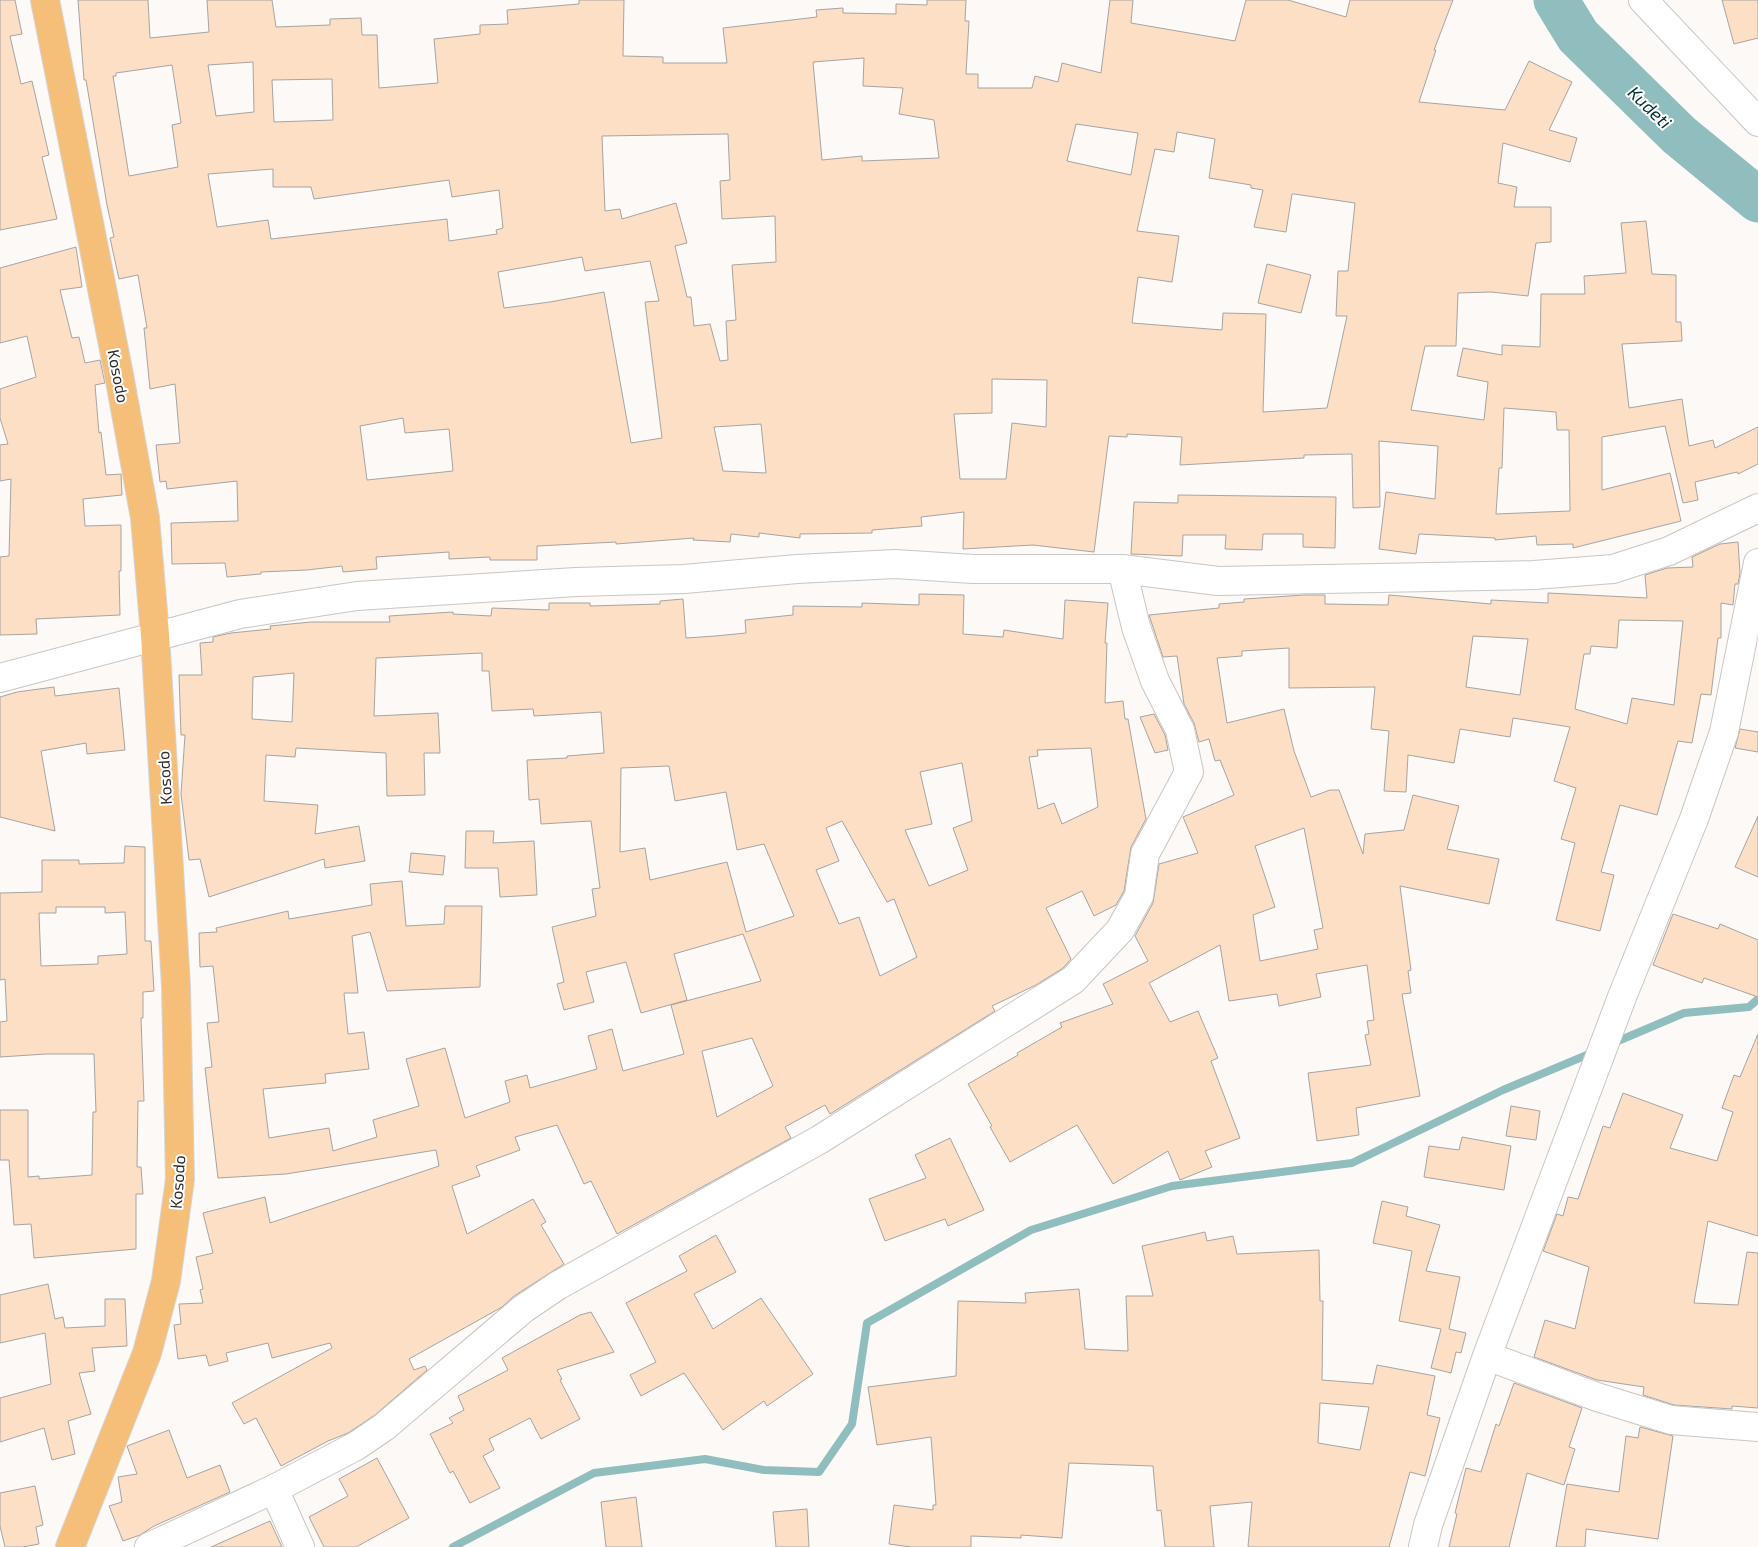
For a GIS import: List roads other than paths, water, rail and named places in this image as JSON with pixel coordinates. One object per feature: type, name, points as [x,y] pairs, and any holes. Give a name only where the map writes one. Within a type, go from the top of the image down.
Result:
[{"type":"main road","name":"Kosodo","points":[[45,0],[117,366],[143,509],[155,635],[176,986],[180,1180],[166,1281],[146,1353],[70,1547]]},
{"type":"street","points":[[1643,0],[1758,122]]},
{"type":"street","points":[[0,678],[155,635],[240,614],[357,596],[576,582],[684,579],[797,569],[895,564],[973,568],[1122,569],[1218,581],[1534,575],[1613,569],[1669,551],[1758,508]]},
{"type":"street","points":[[1423,1547],[1428,1525],[1487,1356],[1622,997],[1694,819],[1724,732],[1758,564]]},
{"type":"street","points":[[149,1547],[274,1489],[356,1446],[384,1427],[523,1309],[556,1286],[819,1140],[1073,980],[1120,930],[1140,896],[1145,854],[1189,772],[1180,730],[1155,681],[1136,627],[1122,569]]},
{"type":"street","points":[[1487,1356],[1597,1397],[1671,1420],[1758,1427]]},
{"type":"street","points":[[274,1489],[300,1547]]},
{"type":"waterway","name":"Kudeti","points":[[1556,0],[1578,36],[1679,135],[1758,200]]},
{"type":"waterway","points":[[1611,1044],[1684,1013],[1749,1007],[1758,999]]},
{"type":"waterway","points":[[453,1547],[594,1473],[705,1459],[764,1470],[819,1472],[852,1424],[867,1323],[1031,1230],[1172,1186],[1352,1163],[1503,1090],[1594,1052]]}]
